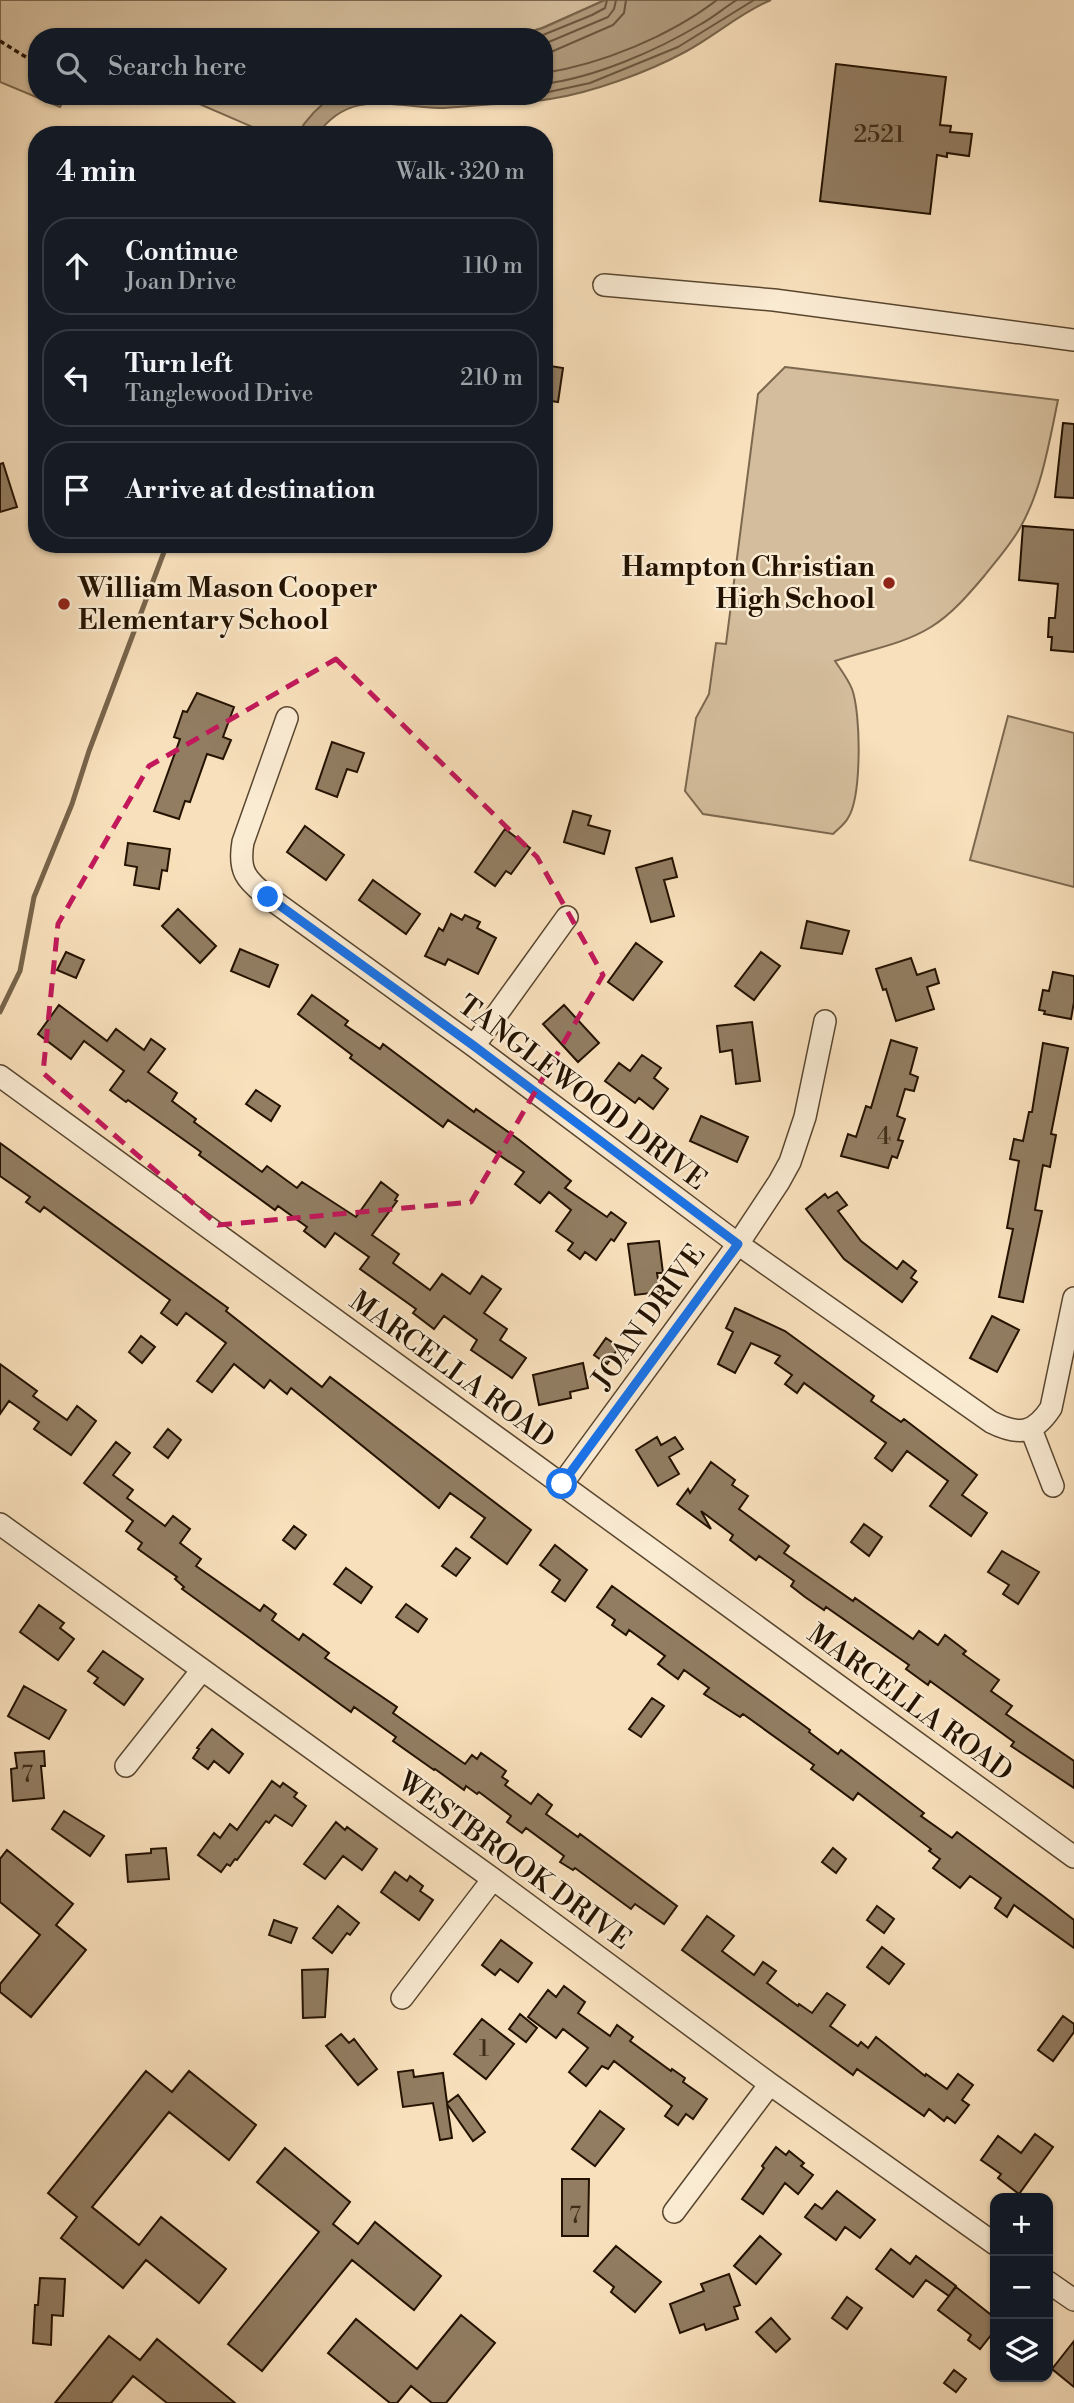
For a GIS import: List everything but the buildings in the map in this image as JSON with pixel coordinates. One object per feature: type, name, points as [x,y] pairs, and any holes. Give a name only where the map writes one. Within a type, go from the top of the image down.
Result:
[{"type":"street","points":[[604,285],[774,300],[1074,340]]},
{"type":"street","name":"TANGLEWOOD DRIVE","points":[[287,718],[243,842],[240,858],[243,872],[252,885],[474,1046],[738,1244],[991,1422],[1017,1431],[1031,1429]]},
{"type":"street","points":[[474,1046],[567,916]]},
{"type":"street","name":"JOAN DRIVE","points":[[562,1484],[738,1244],[779,1182],[790,1162],[805,1116],[825,1021]]},
{"type":"street","name":"MARCELLA ROAD","points":[[0,1076],[1074,1857]]},
{"type":"street","points":[[1053,1486],[1031,1429],[1042,1421],[1051,1408],[1074,1298]]},
{"type":"street","name":"WESTBROOK DRIVE","points":[[0,1524],[492,1879],[770,2084],[990,2240]]},
{"type":"street","points":[[126,1766],[202,1670]]},
{"type":"street","points":[[402,1997],[492,1879]]},
{"type":"street","points":[[674,2212],[770,2084]]},
{"type":"street","points":[[1053,2286],[1074,2301]]},
{"type":"path","points":[[0,41],[28,58]]},
{"type":"highlighted area","points":[[336,659],[537,857],[603,975],[471,1202],[218,1225],[43,1073],[58,924],[149,766]]},
{"type":"shaded area","points":[[0,0],[605,0],[542,28],[28,28],[28,94],[0,82]]},
{"type":"shaded area","points":[[202,105],[322,105],[303,126],[250,126]]},
{"type":"shaded area","points":[[785,367],[1058,400],[1044,466],[1028,513],[1012,540],[979,582],[960,603],[931,627],[896,643],[835,661],[850,685],[855,701],[859,754],[853,807],[847,820],[833,834],[703,814],[685,791],[696,718],[709,694],[716,643],[726,644],[758,394]]},
{"type":"shaded area","points":[[1008,716],[1074,733],[1074,887],[970,860]]},
{"type":"water","points":[[605,0],[771,0],[670,60],[619,81],[553,98],[553,28],[543,28]]},
{"type":"water","points":[[322,105],[366,105],[344,111],[325,126],[303,126]]},
{"type":"water","points":[[400,105],[485,105],[449,108]]},
{"type":"waterway","points":[[0,1012],[20,971],[34,897],[72,804],[89,751],[164,553]]},
{"type":"place","name":"Hampton Christian High School","points":[[889,583]]},
{"type":"place","name":"William Mason Cooper Elementary School","points":[[64,604]]},
{"type":"route","points":[[268,897],[474,1046],[738,1244],[562,1484]]}]
